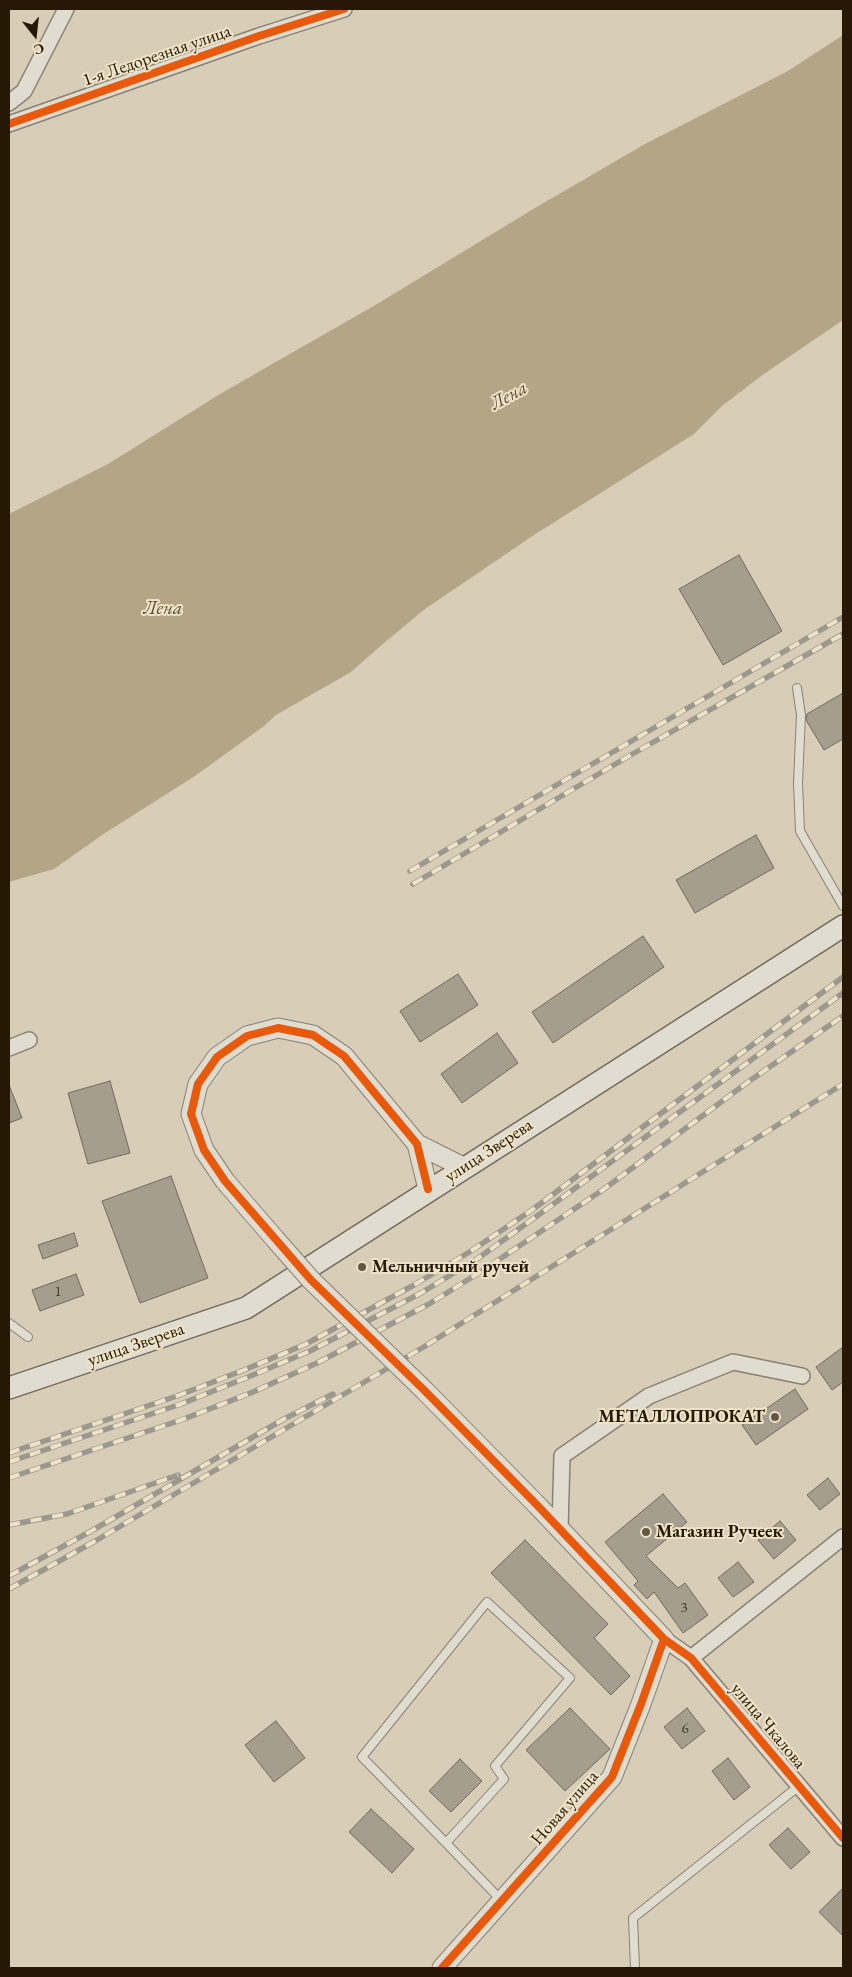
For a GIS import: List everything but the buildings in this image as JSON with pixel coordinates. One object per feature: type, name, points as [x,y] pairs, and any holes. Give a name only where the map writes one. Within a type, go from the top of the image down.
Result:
[{"type":"main road","name":"улица Зверева","points":[[9,1388],[246,1308],[463,1167],[843,926]]},
{"type":"street","points":[[9,103],[24,91],[66,9]]},
{"type":"street","name":"1-я Ледорезная улица","points":[[9,124],[259,36],[344,9]]},
{"type":"street","points":[[463,1167],[416,1144],[344,1056],[313,1035],[278,1028],[247,1036],[218,1057],[198,1084],[191,1114],[204,1150],[225,1181],[311,1280],[419,1385],[536,1504],[664,1640]]},
{"type":"street","points":[[9,1048],[29,1040]]},
{"type":"street","points":[[416,1144],[428,1190]]},
{"type":"street","points":[[560,1529],[562,1456],[649,1396],[733,1362],[802,1376]]},
{"type":"street","points":[[691,1658],[840,1545]]},
{"type":"street","name":"улица Чкалова","points":[[664,1640],[691,1658],[843,1838]]},
{"type":"street","name":"Новая улица","points":[[442,1968],[612,1777],[664,1640]]},
{"type":"lane","points":[[797,688],[801,715],[798,783],[800,831],[843,906]]},
{"type":"lane","points":[[9,1323],[28,1337]]},
{"type":"lane","points":[[446,1843],[504,1779],[495,1766],[570,1678],[487,1602],[362,1757],[502,1901]]},
{"type":"lane","points":[[634,1968],[633,1918],[799,1786]]},
{"type":"water","name":"Лена","points":[[843,35],[843,320],[761,376],[722,406],[694,434],[534,535],[425,609],[351,672],[276,715],[264,726],[195,776],[102,835],[54,869],[9,882],[9,514],[108,464],[220,394],[377,304],[535,208],[645,144],[788,71]]},
{"type":"railway","points":[[410,871],[843,617]]},
{"type":"railway","points":[[413,884],[629,756],[843,634]]},
{"type":"railway","points":[[9,1453],[177,1396],[244,1370],[306,1344],[414,1285],[471,1251],[532,1210],[843,977]]},
{"type":"railway","points":[[9,1462],[181,1404],[248,1377],[310,1351],[421,1293],[477,1259],[843,993]]},
{"type":"railway","points":[[9,1478],[184,1419],[253,1392],[317,1363],[429,1304],[482,1271],[604,1189],[748,1082],[843,1016]]},
{"type":"railway","points":[[9,1589],[97,1540],[422,1348],[843,1084]]},
{"type":"railway","points":[[9,1576],[93,1530],[284,1419],[333,1394]]},
{"type":"railway","points":[[9,1525],[67,1514],[178,1475]]},
{"type":"cycle path","points":[[9,124],[259,36],[344,9]]},
{"type":"cycle path","points":[[428,1189],[417,1144],[344,1056],[313,1035],[278,1028],[247,1036],[217,1057],[198,1084],[191,1114],[204,1150],[225,1181],[311,1280],[425,1391],[536,1504],[664,1639],[691,1658],[843,1838]]},
{"type":"cycle path","points":[[442,1968],[612,1777],[664,1639]]},
{"type":"place","name":"Мельничный ручей","points":[[362,1267]]},
{"type":"place","name":"МЕТАЛЛОПРОКАТ","points":[[775,1417]]},
{"type":"place","name":"Магазин Ручеек","points":[[646,1532]]}]
